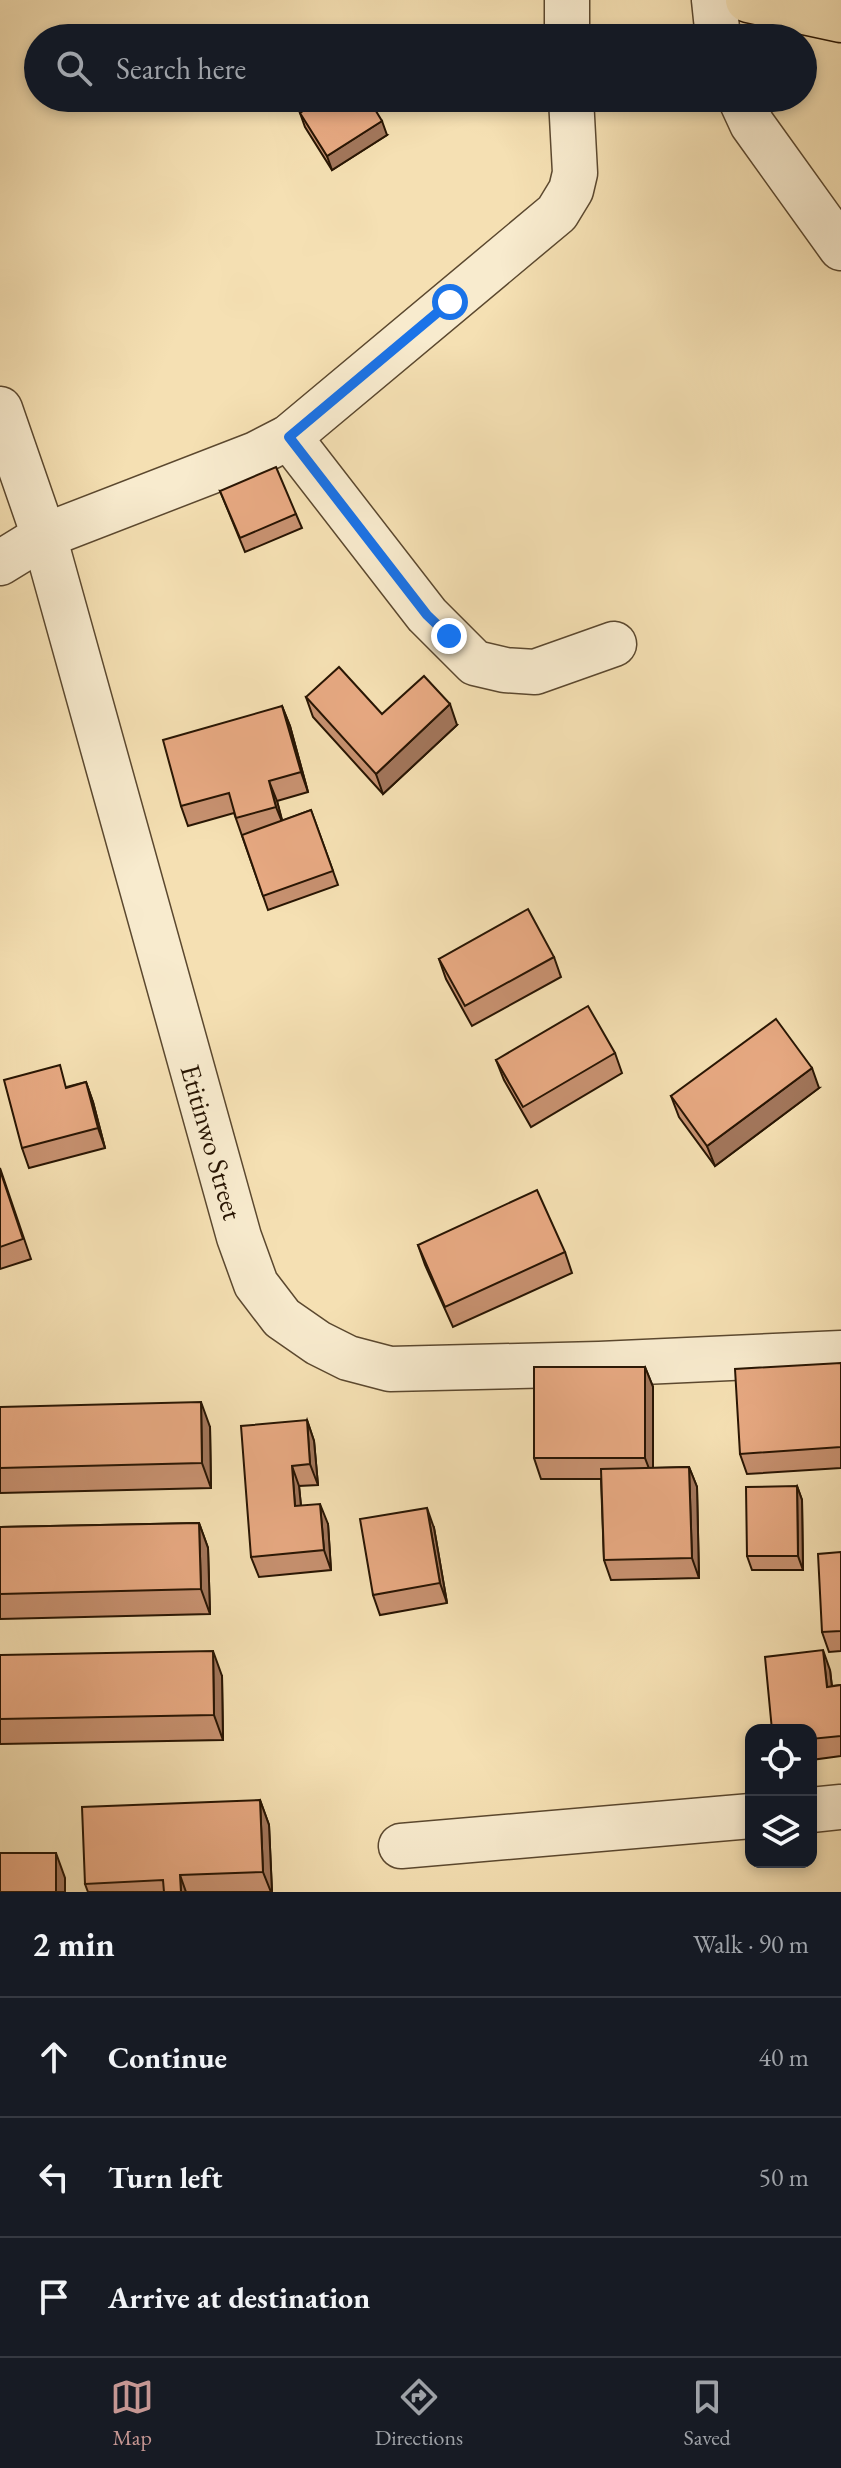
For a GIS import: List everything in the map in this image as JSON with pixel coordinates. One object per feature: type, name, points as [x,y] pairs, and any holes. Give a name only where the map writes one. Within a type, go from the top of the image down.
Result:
[{"type":"main road","points":[[748,0],[841,20]]},
{"type":"street","points":[[567,0],[567,24]]},
{"type":"street","points":[[714,0],[717,24]]},
{"type":"street","points":[[0,563],[44,536],[256,454],[289,437],[557,213],[571,190],[575,173],[572,112]]},
{"type":"street","points":[[746,112],[841,248]]},
{"type":"street","name":"Etitinwo Street","points":[[0,409],[44,536],[239,1237],[256,1284],[282,1318],[318,1343],[348,1358],[390,1369],[599,1364],[841,1353]]},
{"type":"street","points":[[289,437],[427,615],[475,663],[505,670],[535,672],[614,644]]},
{"type":"street","points":[[817,1809],[841,1807]]},
{"type":"street","points":[[401,1846],[745,1817]]},
{"type":"building","points":[[377,112],[382,121],[327,156],[300,113]]},
{"type":"building","points":[[276,467],[296,514],[240,538],[220,491]]},
{"type":"building","points":[[339,667],[382,714],[424,676],[450,704],[376,774],[306,697]]},
{"type":"building","points":[[282,706],[301,772],[269,781],[276,807],[236,818],[229,793],[181,806],[163,740]]},
{"type":"building","points":[[311,810],[333,871],[263,896],[242,835]]},
{"type":"building","points":[[528,909],[554,957],[465,1006],[439,959]]},
{"type":"building","points":[[588,1006],[615,1053],[523,1107],[496,1060]]},
{"type":"building","points":[[776,1019],[812,1068],[707,1146],[671,1096]]},
{"type":"building","points":[[60,1065],[66,1088],[86,1082],[98,1128],[22,1148],[4,1080]]},
{"type":"building","points":[[0,1170],[23,1239],[0,1247]]},
{"type":"building","points":[[537,1190],[565,1252],[445,1307],[418,1245]]},
{"type":"building","points":[[841,1363],[841,1447],[740,1454],[735,1369]]},
{"type":"building","points":[[534,1367],[645,1367],[645,1458],[534,1458]]},
{"type":"building","points":[[201,1402],[202,1463],[0,1468],[0,1407]]},
{"type":"building","points":[[307,1420],[310,1464],[292,1466],[295,1506],[320,1504],[324,1550],[251,1557],[241,1426]]},
{"type":"building","points":[[689,1467],[692,1558],[604,1560],[601,1469]]},
{"type":"building","points":[[797,1486],[798,1556],[747,1556],[746,1487]]},
{"type":"building","points":[[427,1508],[440,1583],[373,1595],[360,1519]]},
{"type":"building","points":[[199,1523],[201,1589],[0,1594],[0,1527]]},
{"type":"building","points":[[841,1552],[841,1631],[822,1632],[818,1554]]},
{"type":"building","points":[[823,1650],[827,1687],[841,1685],[841,1736],[817,1738],[817,1724],[771,1724],[765,1657]]},
{"type":"building","points":[[213,1651],[214,1715],[0,1719],[0,1655]]},
{"type":"building","points":[[260,1800],[263,1872],[180,1875],[181,1892],[164,1892],[163,1880],[85,1884],[82,1807]]},
{"type":"building","points":[[0,1853],[56,1853],[56,1892],[0,1892]]},
{"type":"route","points":[[449,636],[427,615],[289,437],[450,302]]}]
